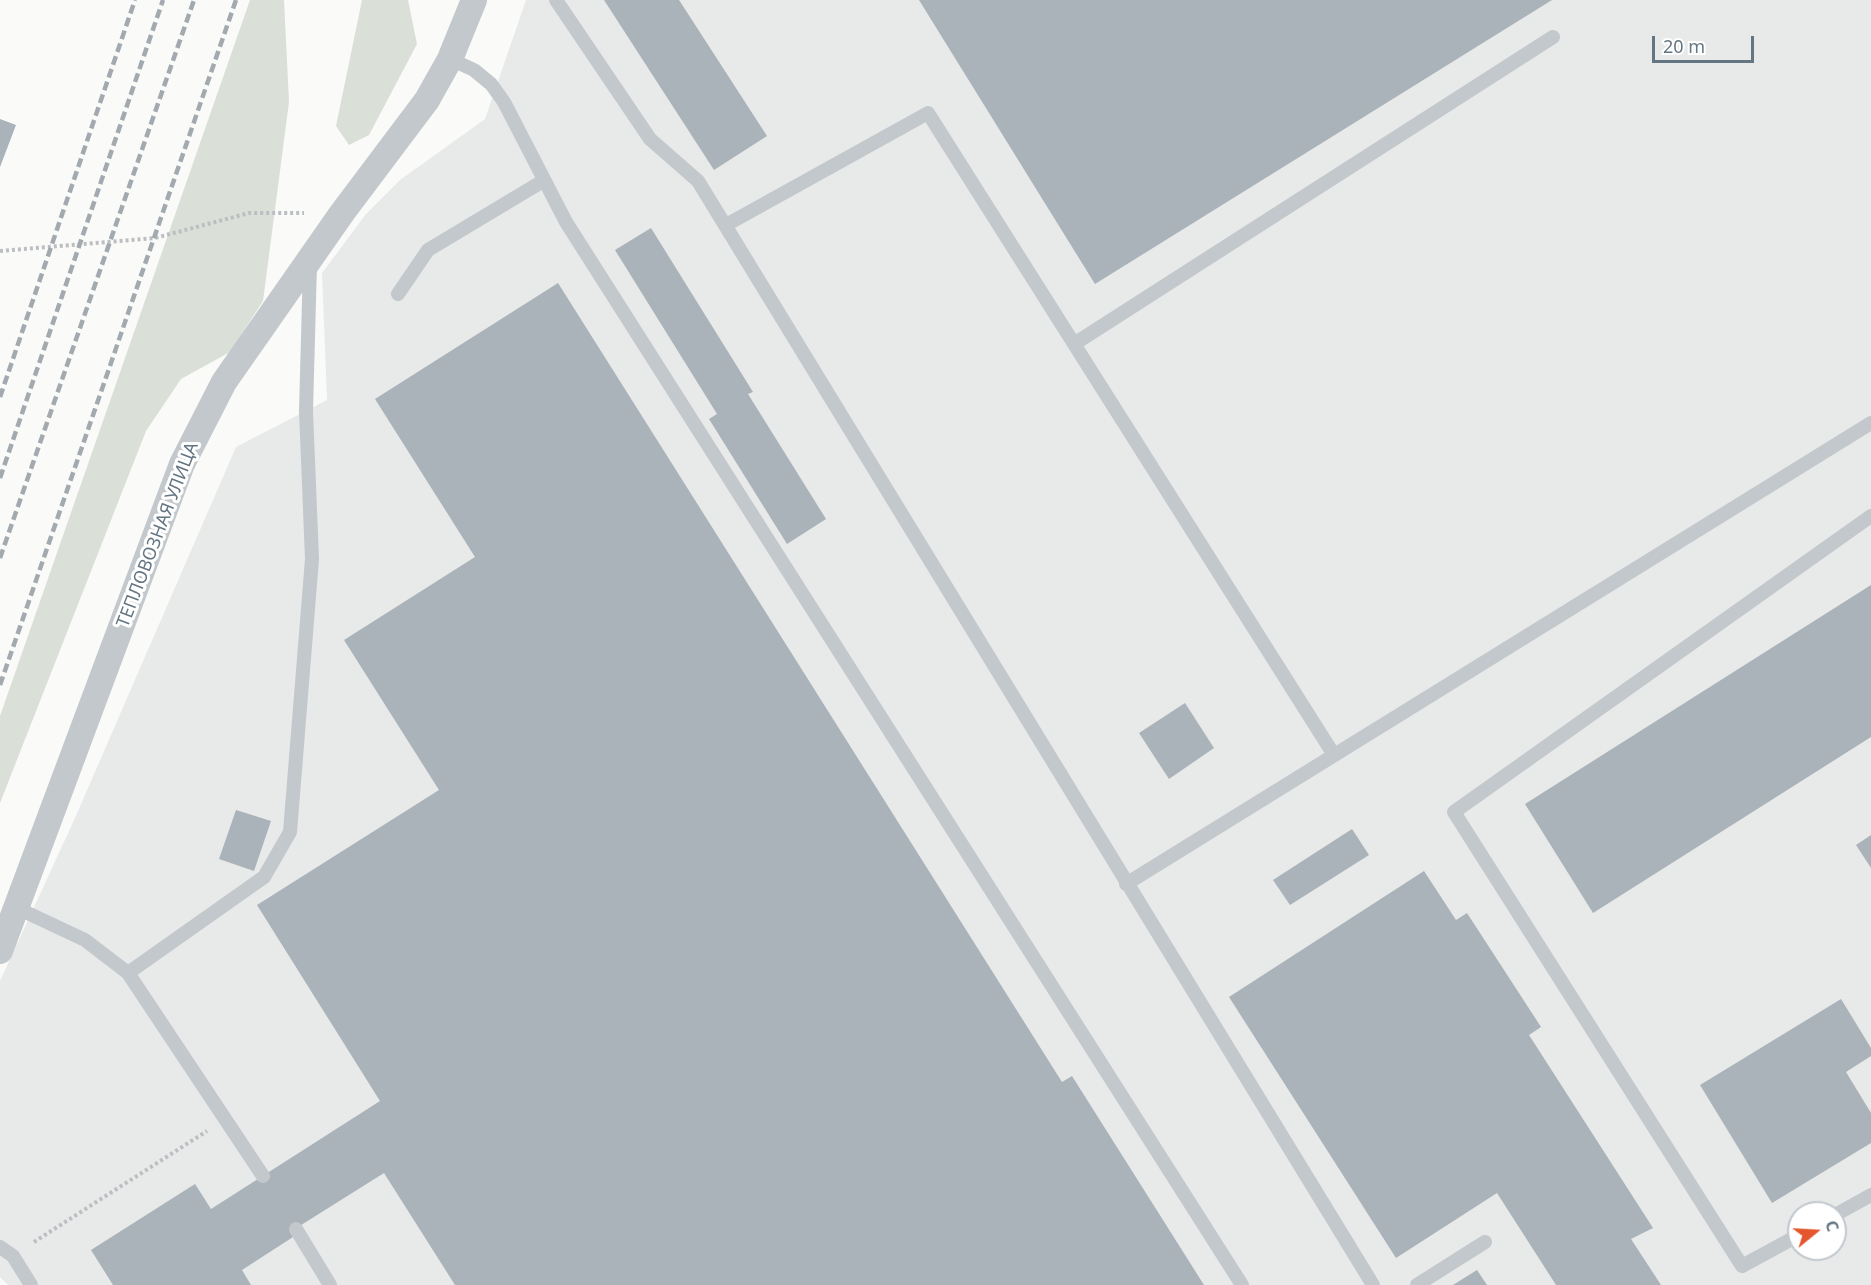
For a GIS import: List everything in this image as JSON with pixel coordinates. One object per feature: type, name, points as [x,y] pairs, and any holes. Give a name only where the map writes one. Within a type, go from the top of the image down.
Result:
[{"type":"street","name":"ТЕПЛОВОЗНАЯ УЛИЦА","points":[[0,951],[182,464],[224,382],[310,262],[342,213],[427,100],[450,59],[474,0]]},
{"type":"lane","points":[[556,0],[650,139],[698,181],[726,225],[1126,884],[1373,1285]]},
{"type":"lane","points":[[1074,344],[1553,37]]},
{"type":"lane","points":[[450,59],[474,70],[491,84],[504,102],[566,222],[1242,1285]]},
{"type":"lane","points":[[726,225],[928,113],[1334,755]]},
{"type":"lane","points":[[398,294],[428,250],[543,181]]},
{"type":"lane","points":[[128,973],[264,877],[290,832],[312,559],[306,411],[310,262]]},
{"type":"lane","points":[[1126,884],[1871,423]]},
{"type":"lane","points":[[1787,1242],[1742,1266],[1454,812],[1871,516]]},
{"type":"lane","points":[[17,908],[85,940],[128,973],[227,1118],[263,1176]]},
{"type":"lane","points":[[1847,1208],[1871,1195]]},
{"type":"lane","points":[[296,1229],[330,1285]]},
{"type":"lane","points":[[1417,1285],[1485,1242]]},
{"type":"lane","points":[[0,1247],[13,1256],[32,1285]]},
{"type":"path","points":[[0,251],[155,237],[249,213],[342,213]]},
{"type":"path","points":[[13,1256],[227,1118]]},
{"type":"shaded area","points":[[250,0],[284,0],[289,102],[263,301],[230,352],[181,379],[146,431],[0,803],[0,716]]},
{"type":"shaded area","points":[[362,0],[408,0],[417,44],[369,135],[349,145],[336,126]]},
{"type":"shaded area","points":[[526,0],[1871,0],[1871,1285],[8,1285],[0,1277],[0,981],[75,818],[236,447],[327,400],[322,273],[366,214],[400,180],[485,119]]},
{"type":"building","points":[[604,0],[679,0],[767,136],[714,170]]},
{"type":"building","points":[[919,0],[1552,0],[1095,284]]},
{"type":"building","points":[[0,119],[16,125],[0,167]]},
{"type":"building","points":[[651,228],[753,392],[748,394],[826,519],[787,544],[709,419],[717,414],[615,250]]},
{"type":"building","points":[[558,283],[1062,1082],[1072,1076],[1204,1285],[455,1285],[384,1173],[290,1232],[293,1237],[242,1270],[251,1285],[113,1285],[91,1250],[195,1184],[211,1209],[380,1101],[257,905],[439,790],[344,640],[475,557],[375,399]]},
{"type":"building","points":[[1871,585],[1871,737],[1593,913],[1525,804]]},
{"type":"building","points":[[1185,703],[1214,748],[1169,779],[1139,733]]},
{"type":"building","points":[[236,810],[271,821],[254,871],[219,859]]},
{"type":"building","points":[[1352,829],[1369,855],[1290,905],[1273,880]]},
{"type":"building","points":[[1871,835],[1871,868],[1856,845]]},
{"type":"building","points":[[1424,871],[1456,920],[1467,913],[1541,1027],[1529,1035],[1653,1228],[1631,1239],[1661,1285],[1556,1285],[1497,1193],[1396,1258],[1229,997]]},
{"type":"building","points":[[1841,999],[1871,1048],[1871,1056],[1846,1072],[1871,1113],[1871,1143],[1772,1203],[1700,1085]]},
{"type":"building","points":[[1477,1270],[1487,1285],[1453,1285]]},
{"type":"railway","points":[[0,397],[135,0]]},
{"type":"railway","points":[[0,478],[163,0]]},
{"type":"railway","points":[[0,558],[194,0]]},
{"type":"railway","points":[[0,685],[236,0]]}]
